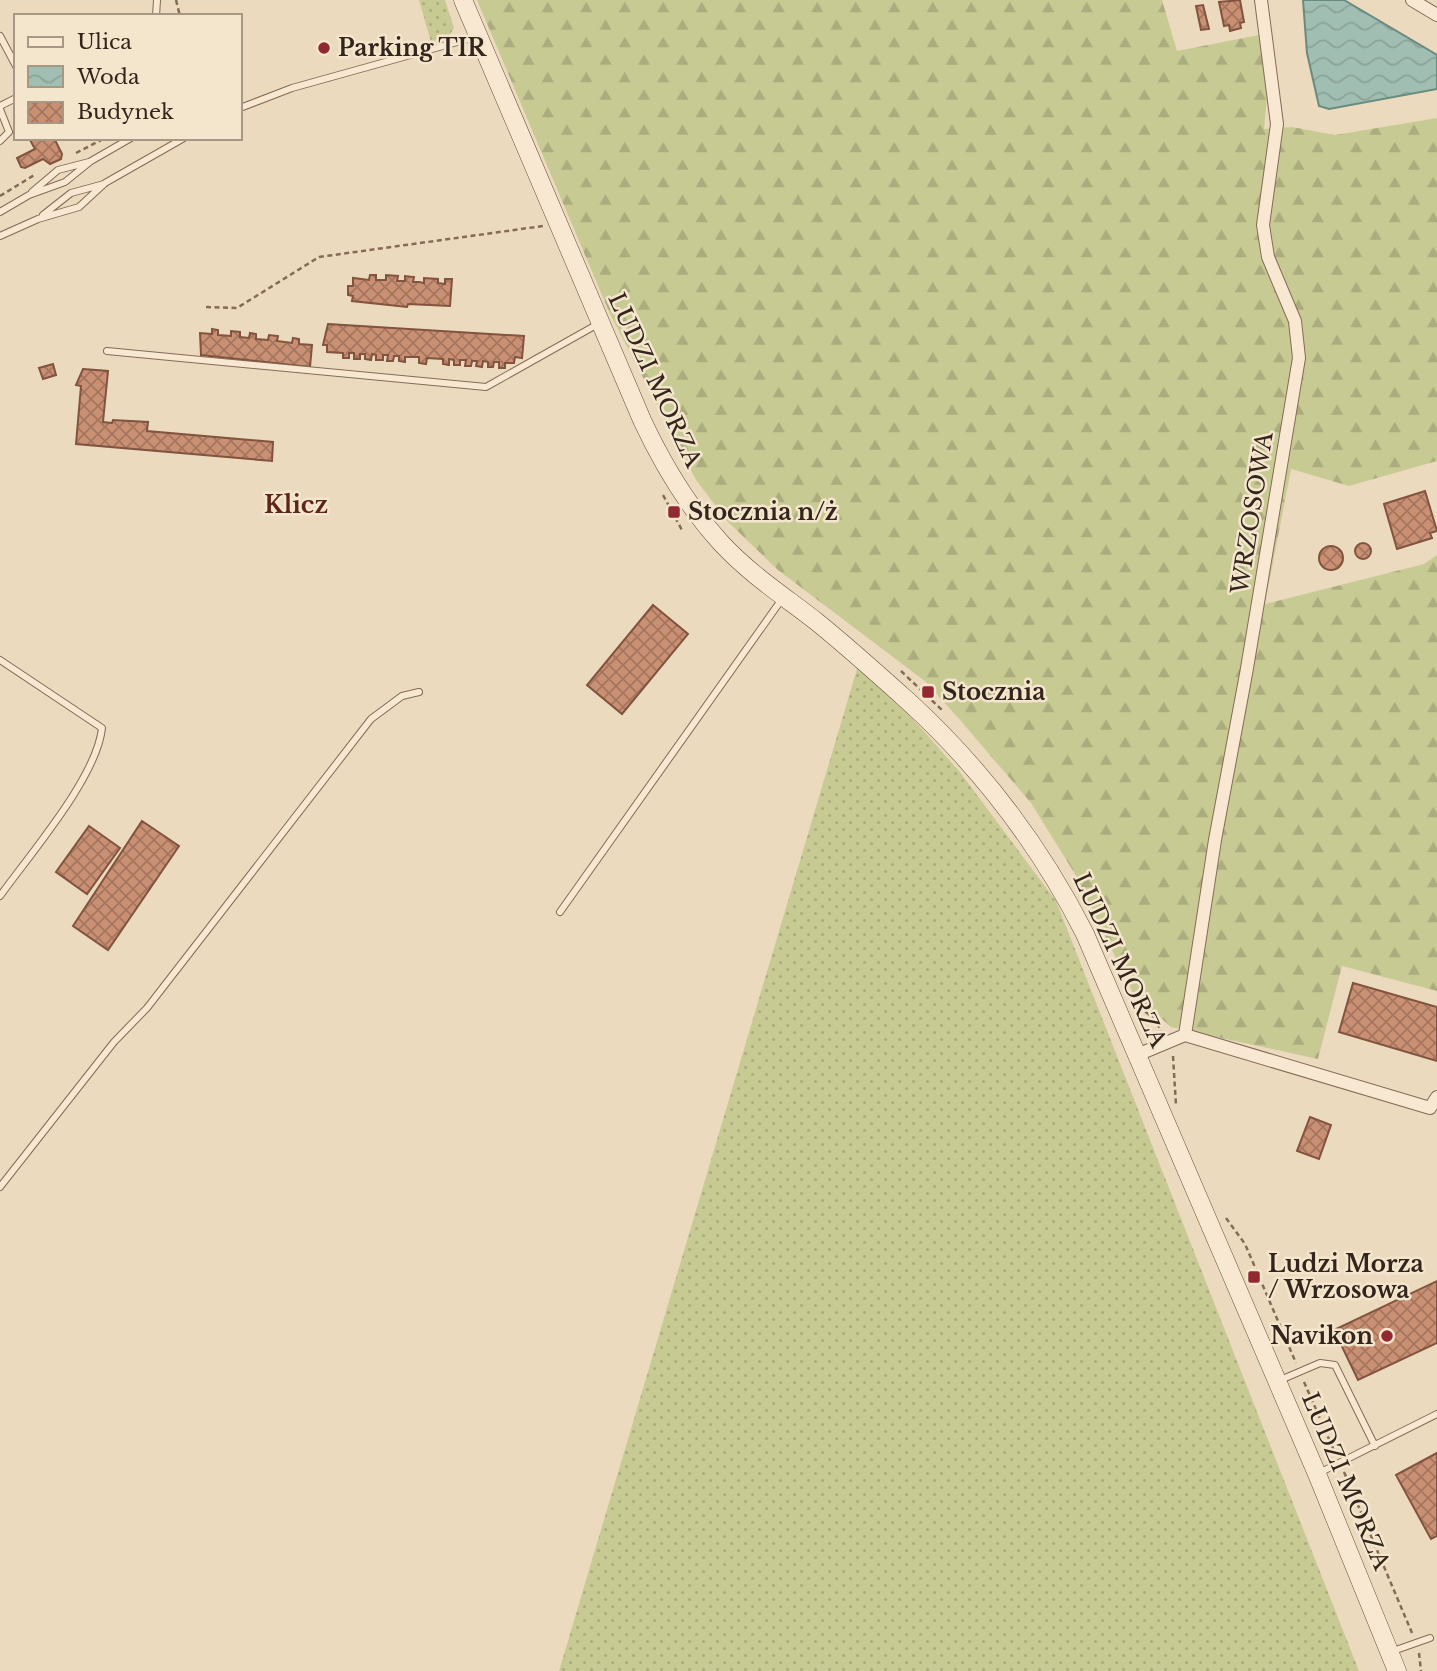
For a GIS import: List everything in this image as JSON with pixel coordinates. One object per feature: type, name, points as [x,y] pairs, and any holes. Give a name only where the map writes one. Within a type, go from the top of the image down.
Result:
[{"type":"street","name":"LUDZI MORZA","points":[[463,0],[649,436],[690,506],[723,545],[911,704],[972,765],[1015,815],[1060,886],[1079,922],[1317,1474],[1397,1671]]},
{"type":"street","name":"WRZOSOWA","points":[[1185,1035],[1215,841],[1251,647],[1299,358],[1296,321],[1268,257],[1263,225],[1277,124],[1261,0]]},
{"type":"street","points":[[1412,0],[1437,15]]},
{"type":"street","points":[[1137,1055],[1185,1035],[1430,1108],[1437,1097]]},
{"type":"lane","points":[[0,36],[14,62]]},
{"type":"lane","points":[[242,107],[292,88],[477,36]]},
{"type":"lane","points":[[0,107],[9,132],[0,141]]},
{"type":"lane","points":[[29,195],[65,182],[90,161],[127,140]]},
{"type":"lane","points":[[0,236],[38,219],[79,207],[106,183],[181,140]]},
{"type":"lane","points":[[0,212],[29,195],[58,170],[90,161]]},
{"type":"lane","points":[[38,219],[71,193],[106,183]]},
{"type":"lane","points":[[107,351],[486,387],[600,323]]},
{"type":"lane","points":[[560,912],[783,597]]},
{"type":"lane","points":[[0,660],[102,728],[100,744],[84,777],[0,896]]},
{"type":"lane","points":[[0,1187],[114,1042],[147,1008],[372,719],[382,708],[402,696],[419,692]]},
{"type":"lane","points":[[1276,1382],[1320,1363],[1335,1365],[1375,1447]]},
{"type":"lane","points":[[1317,1474],[1437,1414]]},
{"type":"lane","points":[[1391,1651],[1430,1638]]},
{"type":"path","points":[[67,158],[101,140]]},
{"type":"path","points":[[0,196],[46,169]]},
{"type":"path","points":[[206,307],[237,308],[319,257],[557,223]]},
{"type":"path","points":[[897,668],[944,712]]},
{"type":"path","points":[[1131,999],[1156,1020],[1175,1060],[1176,1107]]},
{"type":"path","points":[[1225,1216],[1245,1244],[1340,1463],[1416,1642],[1421,1671]]},
{"type":"green space","points":[[419,0],[445,0],[454,28],[449,36],[431,42]]},
{"type":"green space","points":[[477,0],[1162,0],[1177,51],[1259,35],[1267,98],[1264,129],[1292,127],[1335,135],[1437,118],[1437,461],[1349,486],[1291,469],[1265,604],[1424,564],[1437,555],[1437,991],[1342,966],[1318,1059],[1171,1027],[1133,993],[1075,874],[1031,803],[926,682],[778,570],[728,522],[696,480],[610,314]]},
{"type":"green space","points":[[860,659],[959,771],[1056,901],[1359,1671],[559,1671]]},
{"type":"water","points":[[1303,0],[1344,0],[1437,55],[1437,89],[1329,109],[1319,106],[1307,53]]},
{"type":"building","points":[[1240,0],[1244,22],[1240,23],[1241,28],[1230,31],[1229,25],[1224,26],[1219,2]]},
{"type":"building","points":[[1203,5],[1209,29],[1201,30],[1196,6]]},
{"type":"building","points":[[30,140],[55,140],[62,154],[61,159],[50,164],[43,159],[25,168],[21,167],[17,158],[35,149]]},
{"type":"building","points":[[370,275],[376,275],[376,280],[386,280],[386,275],[398,276],[397,281],[405,281],[405,276],[414,277],[413,282],[424,283],[424,278],[438,279],[438,283],[445,284],[445,279],[452,279],[450,306],[408,304],[407,307],[352,301],[353,296],[348,295],[348,286],[353,286],[353,278],[369,280]]},
{"type":"building","points":[[328,324],[524,336],[522,358],[515,357],[514,363],[505,363],[505,368],[499,368],[499,362],[488,367],[488,362],[483,361],[482,367],[476,366],[477,361],[472,361],[471,366],[465,366],[466,360],[460,360],[460,365],[454,365],[454,360],[449,359],[449,365],[443,364],[443,359],[427,358],[426,364],[419,363],[419,357],[405,357],[405,362],[399,361],[399,356],[394,356],[393,361],[387,361],[388,355],[383,355],[383,360],[376,360],[376,355],[372,354],[371,360],[365,359],[365,354],[360,354],[360,359],[354,359],[354,353],[349,353],[349,358],[343,358],[343,353],[327,352],[327,345],[323,345]]},
{"type":"building","points":[[212,329],[218,330],[218,335],[231,336],[231,331],[240,332],[240,337],[249,338],[250,333],[256,334],[256,339],[268,340],[269,335],[278,336],[277,341],[292,343],[293,338],[299,339],[299,344],[312,345],[310,367],[201,355],[200,333],[212,334]]},
{"type":"building","points":[[53,364],[56,375],[43,379],[39,368]]},
{"type":"building","points":[[83,369],[108,371],[103,422],[148,422],[147,431],[273,442],[272,461],[76,444],[81,386],[76,385]]},
{"type":"building","points":[[1425,491],[1437,531],[1430,533],[1432,538],[1397,549],[1384,504]]},
{"type":"building","points":[[1360,543],[1366,543],[1371,551],[1369,557],[1360,559],[1355,554],[1355,548]]},
{"type":"building","points":[[1326,546],[1336,546],[1343,553],[1343,563],[1336,570],[1326,570],[1319,563],[1319,553]]},
{"type":"building","points":[[653,605],[688,634],[622,714],[587,685]]},
{"type":"building","points":[[142,821],[179,846],[108,950],[73,926]]},
{"type":"building","points":[[89,826],[120,848],[87,894],[56,872]]},
{"type":"building","points":[[1353,983],[1437,1007],[1437,1061],[1339,1032]]},
{"type":"building","points":[[1310,1117],[1331,1125],[1319,1159],[1297,1151]]},
{"type":"building","name":"Navikon","points":[[1437,1281],[1437,1343],[1358,1380],[1334,1330]]},
{"type":"building","points":[[1437,1453],[1437,1536],[1431,1539],[1396,1475]]},
{"type":"place","name":"Parking TIR","points":[[324,48]]},
{"type":"place","name":"Stocznia n/ż","points":[[674,512]]},
{"type":"place","name":"Stocznia","points":[[928,692]]},
{"type":"place","name":"Ludzi Morza / Wrzosowa","points":[[1254,1277]]},
{"type":"place","name":"Navikon","points":[[1387,1336]]},
{"type":"district","name":"Klicz","points":[[296,504]]}]
